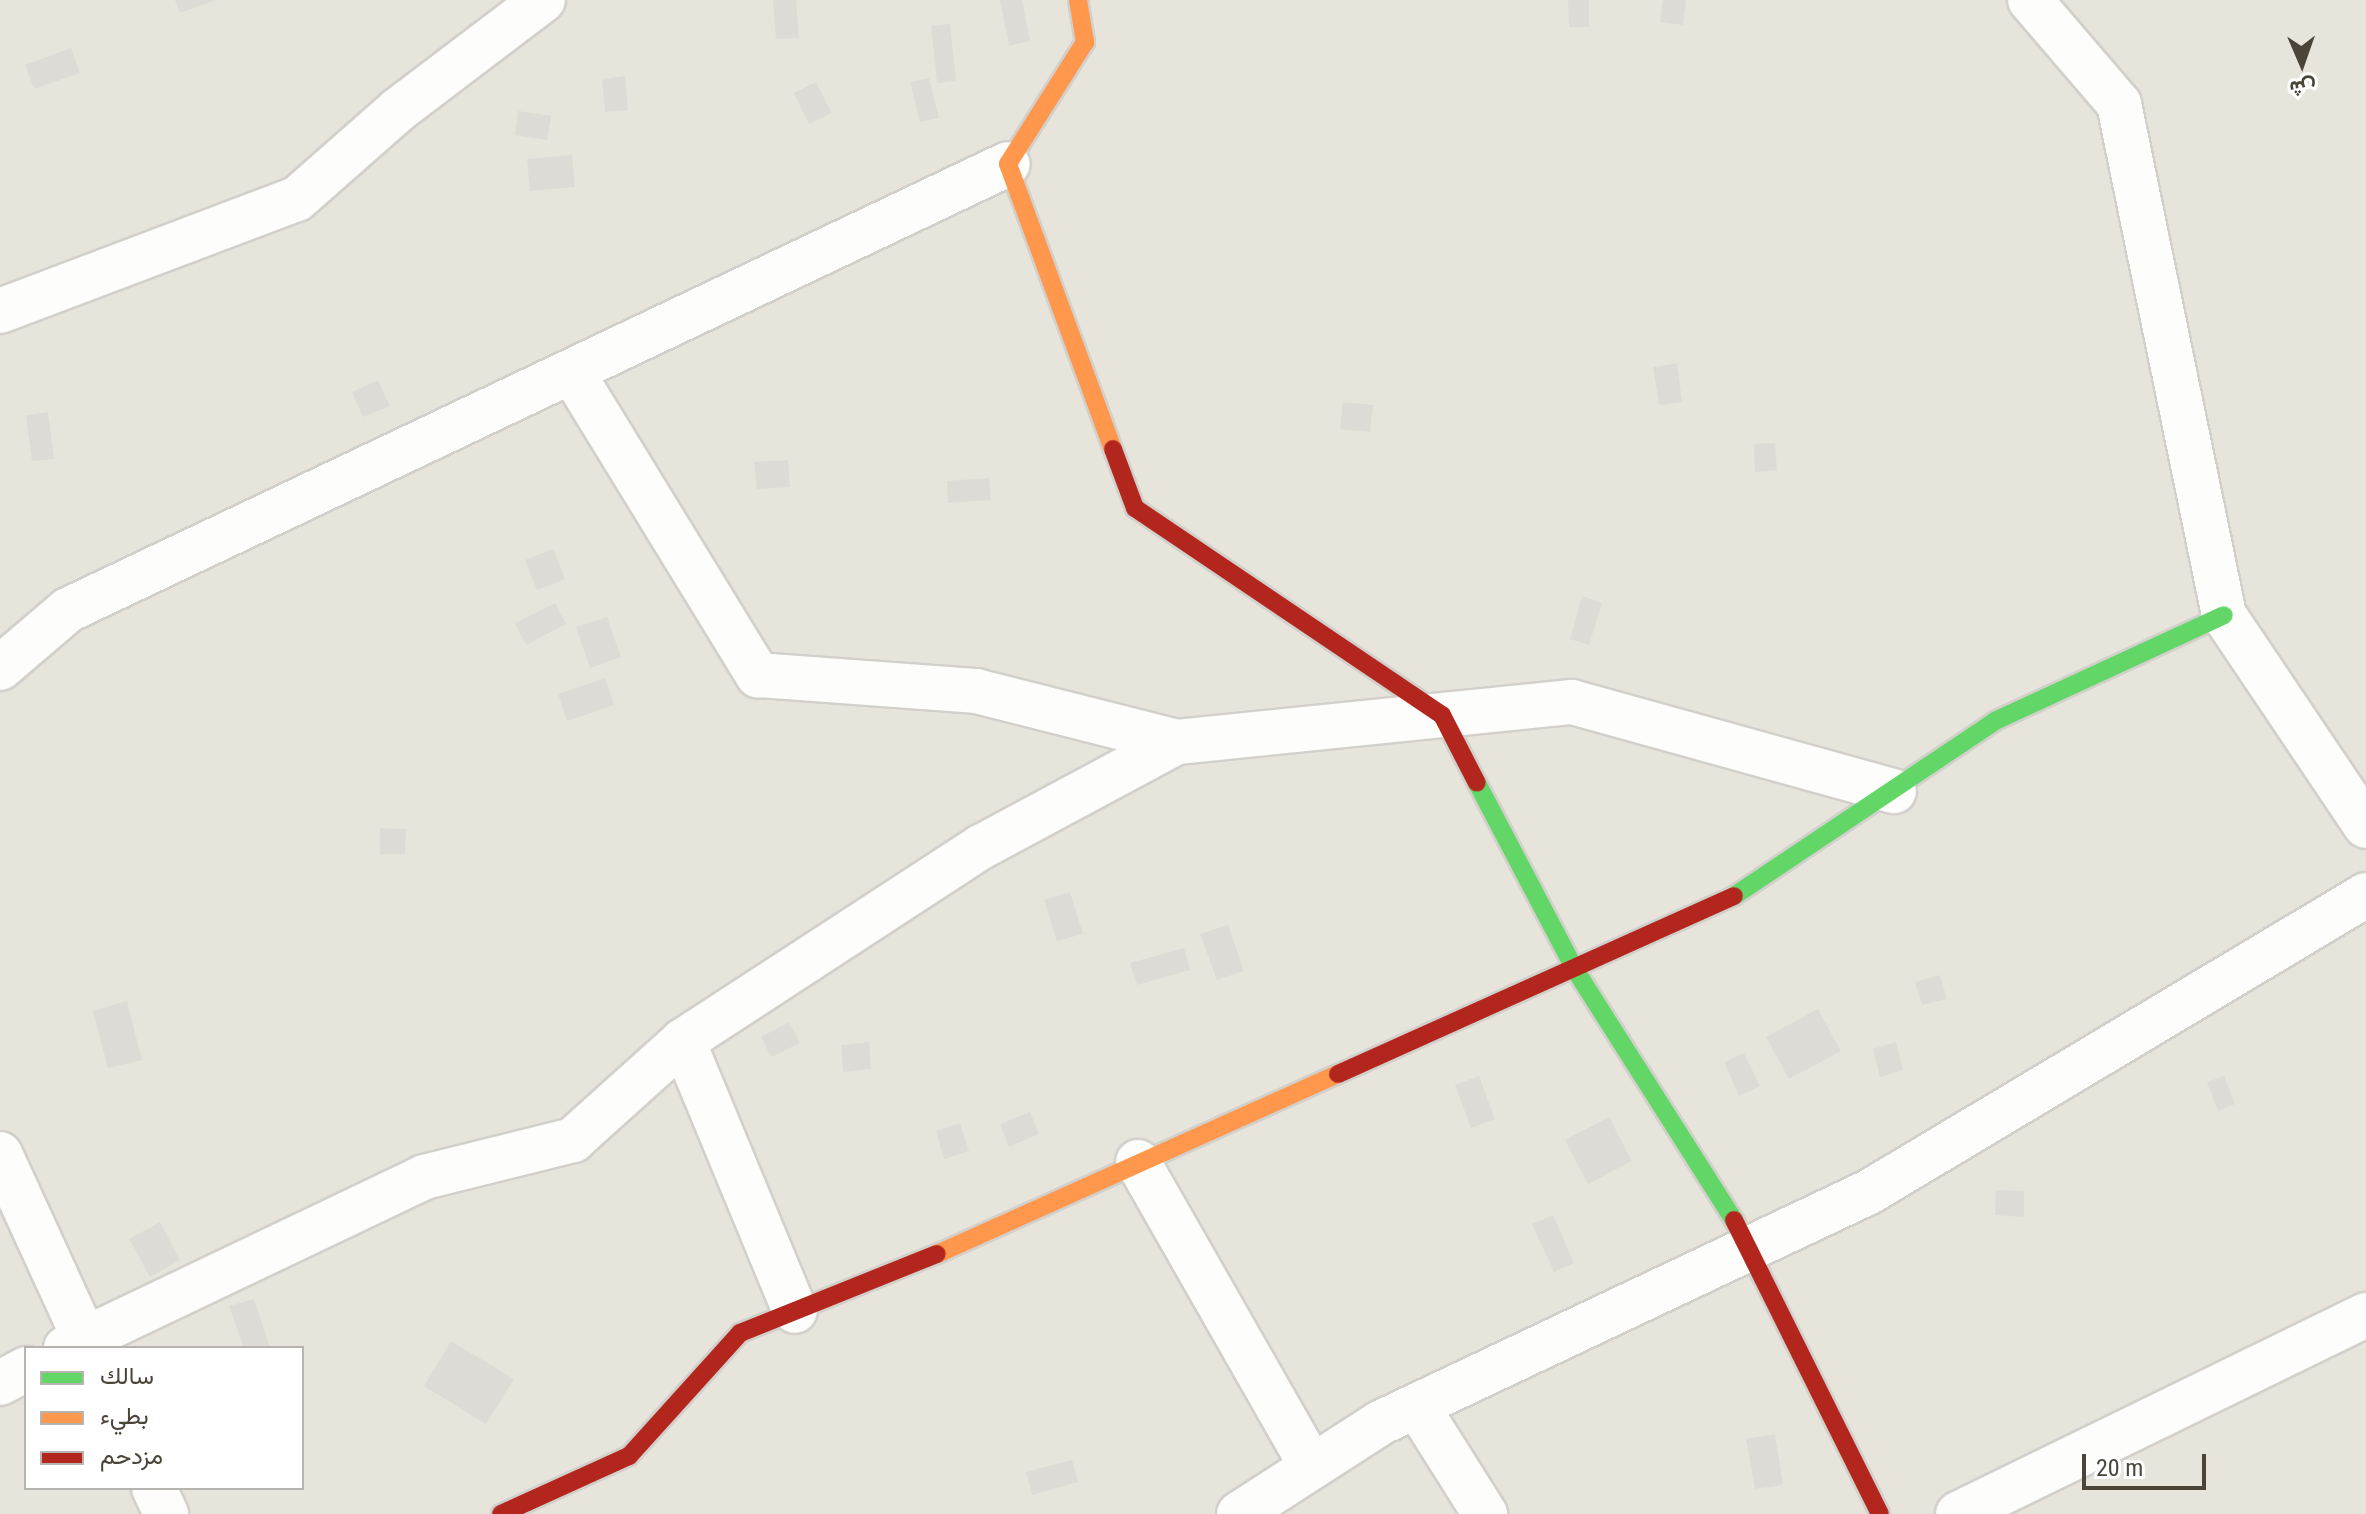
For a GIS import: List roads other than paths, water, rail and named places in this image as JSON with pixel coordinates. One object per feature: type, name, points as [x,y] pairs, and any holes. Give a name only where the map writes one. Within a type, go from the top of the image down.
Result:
[{"type":"street","points":[[0,311],[297,199],[398,110],[543,0]]},
{"type":"street","points":[[0,668],[68,610],[1008,164],[1085,42],[1078,0]]},
{"type":"street","points":[[2030,0],[2119,104],[2224,615],[2366,826]]},
{"type":"street","points":[[1008,164],[1135,508],[1442,715],[1574,968],[1752,1248],[1880,1514]]},
{"type":"street","points":[[572,372],[758,675],[976,691],[1177,742],[1572,702],[1894,791]]},
{"type":"street","points":[[501,1514],[629,1456],[740,1333],[903,1269],[1753,888],[1995,721],[2224,615]]},
{"type":"street","points":[[0,1154],[80,1345],[424,1177],[573,1140],[683,1041],[981,847],[1177,742]]},
{"type":"street","points":[[1239,1514],[1417,1406],[1869,1192],[2366,895]]},
{"type":"street","points":[[683,1041],[795,1311]]},
{"type":"street","points":[[1138,1162],[1312,1467]]},
{"type":"street","points":[[1958,1514],[2366,1315]]},
{"type":"street","points":[[0,1383],[24,1370]]},
{"type":"street","points":[[1417,1406],[1485,1514]]},
{"type":"street","points":[[155,1490],[166,1514]]}]
